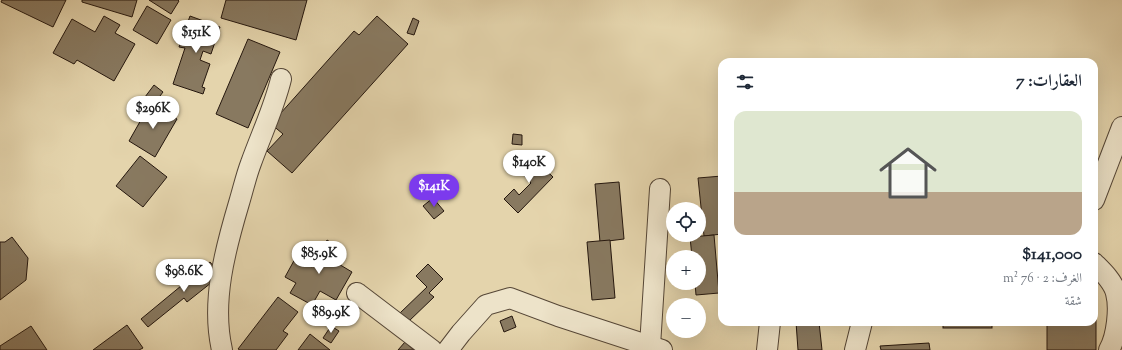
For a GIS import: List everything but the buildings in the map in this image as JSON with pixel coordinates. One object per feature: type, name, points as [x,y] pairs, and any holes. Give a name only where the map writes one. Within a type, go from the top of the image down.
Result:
[{"type":"street","points":[[222,350],[219,337],[218,303],[231,228],[250,164],[277,95],[280,79]]},
{"type":"street","points":[[1098,190],[1122,127]]},
{"type":"street","points":[[448,350],[486,305],[510,298],[558,316],[656,348],[660,189]]},
{"type":"street","points":[[1098,267],[1107,277],[1116,292],[1118,320],[1112,345],[1109,350]]},
{"type":"street","points":[[357,293],[432,350]]},
{"type":"street","points":[[767,350],[770,326]]},
{"type":"street","points":[[855,350],[861,326]]}]
